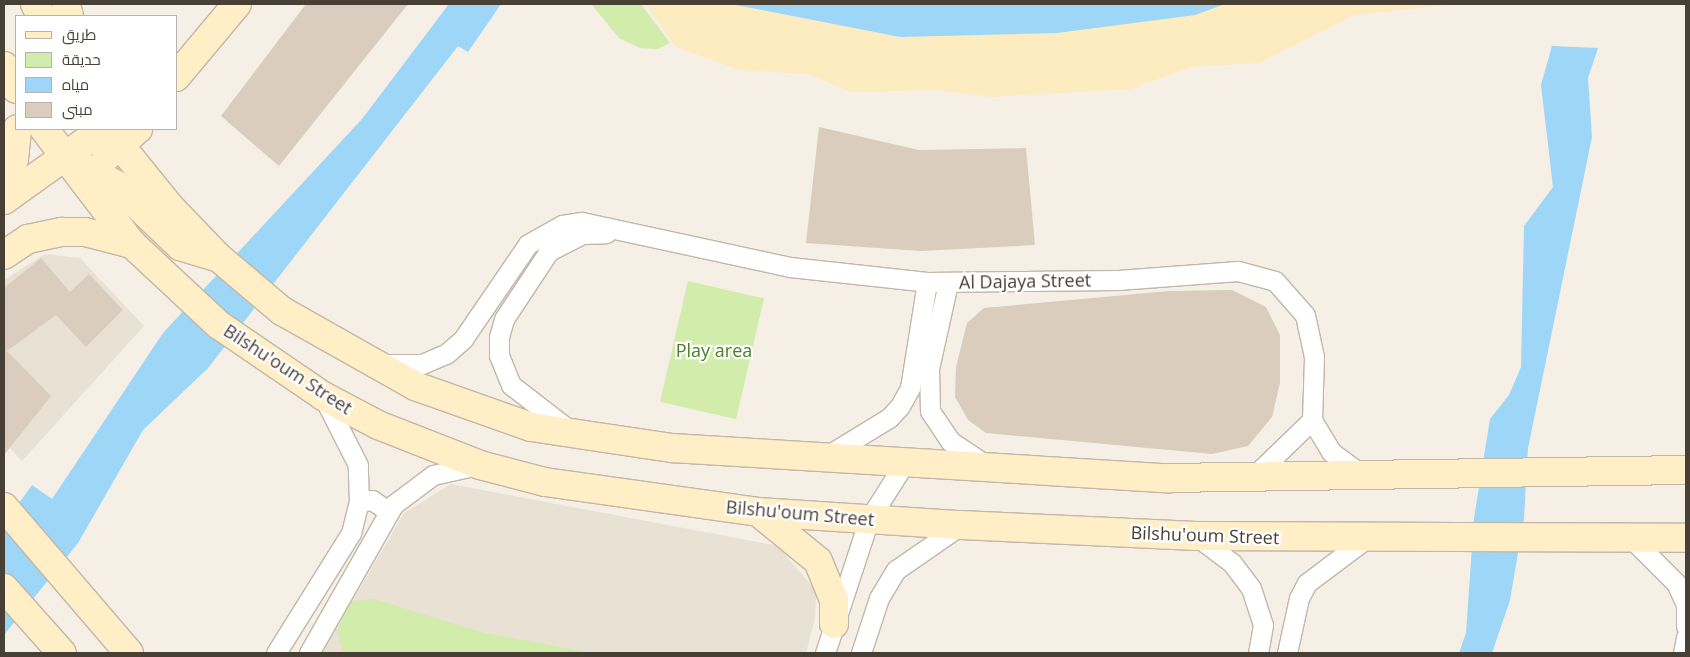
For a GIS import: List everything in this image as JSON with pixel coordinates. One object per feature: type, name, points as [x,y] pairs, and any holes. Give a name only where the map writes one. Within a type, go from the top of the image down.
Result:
[{"type":"main road","points":[[179,75],[237,4]]},
{"type":"main road","points":[[4,66],[15,87]]},
{"type":"main road","points":[[4,184],[14,159],[17,130]]},
{"type":"main road","name":"Bilshu'oum Street","points":[[45,130],[106,214],[132,244],[219,325],[323,396],[420,444],[480,465],[545,482],[758,512],[961,525],[1196,536],[1686,538]]},
{"type":"main road","points":[[4,200],[63,157],[117,132]]},
{"type":"main road","points":[[106,214],[98,192],[99,173],[117,132]]},
{"type":"main road","points":[[117,132],[170,207],[218,257],[282,311],[368,363],[467,408],[531,428],[672,448],[992,469],[1253,478],[1365,477],[1427,474],[1603,474],[1686,470]]},
{"type":"main road","points":[[63,157],[99,173],[180,246],[218,257]]},
{"type":"main road","points":[[4,255],[28,239],[62,232],[85,232],[132,244]]},
{"type":"main road","points":[[4,507],[99,621],[129,653]]},
{"type":"main road","points":[[758,512],[818,561],[834,600],[834,624]]},
{"type":"main road","points":[[4,588],[61,652]]},
{"type":"street","name":"Al Dajaya Street","points":[[368,363],[422,364],[446,354],[463,339],[514,260],[544,233],[582,222],[790,267],[927,282],[1118,280],[1238,271],[1266,277],[1288,291],[1305,315],[1314,357],[1312,420]]},
{"type":"street","name":"Al Dajaya Street","points":[[578,434],[538,410],[511,385],[499,354],[499,337],[504,319],[549,251],[583,234],[627,231]]},
{"type":"street","points":[[824,458],[889,418],[900,406],[910,388],[927,282]]},
{"type":"street","points":[[948,283],[930,369],[930,411],[950,441],[992,469]]},
{"type":"street","points":[[276,653],[351,533],[359,502],[358,465],[323,396]]},
{"type":"street","points":[[1253,478],[1312,420],[1331,452],[1365,477]]},
{"type":"street","points":[[825,653],[869,519],[904,464]]},
{"type":"street","points":[[309,653],[390,512],[433,475],[480,465]]},
{"type":"street","points":[[359,502],[372,500],[390,512]]},
{"type":"street","points":[[861,653],[879,598],[896,570],[961,525]]},
{"type":"street","points":[[1196,536],[1232,563],[1251,588],[1263,625],[1258,653]]},
{"type":"street","points":[[1286,653],[1293,616],[1308,583],[1367,538]]},
{"type":"street","points":[[1619,539],[1676,583],[1686,604],[1686,626]]},
{"type":"street","points":[[1684,653],[1686,637]]},
{"type":"shaded area","points":[[45,254],[80,258],[144,326],[22,461],[4,442],[4,280]]},
{"type":"shaded area","points":[[451,484],[778,546],[816,591],[815,618],[806,653],[322,653],[404,513]]},
{"type":"green space","points":[[641,4],[670,43],[658,49],[640,48],[619,38],[592,5]]},
{"type":"green space","name":"Play area","points":[[688,281],[764,299],[736,419],[660,402]]},
{"type":"green space","points":[[374,599],[481,632],[592,653],[344,653],[337,632],[348,602]]},
{"type":"sand","points":[[646,4],[729,4],[901,37],[1195,15],[1225,4],[1456,4],[1354,15],[1258,63],[1192,67],[1130,89],[992,97],[937,90],[852,92],[807,74],[740,70],[676,47]]},
{"type":"water","points":[[449,4],[501,4],[468,52],[458,46],[208,368],[143,430],[78,543],[4,635],[4,524],[32,485],[52,499],[163,333],[362,119]]},
{"type":"water","points":[[731,4],[1225,4],[1195,15],[1057,33],[900,37]]},
{"type":"water","points":[[1552,46],[1598,48],[1588,78],[1592,137],[1528,448],[1524,518],[1510,600],[1492,653],[1459,653],[1466,633],[1474,518],[1490,419],[1509,395],[1521,367],[1524,226],[1553,187],[1541,85]]},
{"type":"building","points":[[306,4],[408,4],[279,166],[221,116]]},
{"type":"building","points":[[819,127],[919,150],[1026,148],[1035,245],[921,251],[806,243]]},
{"type":"building","points":[[41,258],[70,292],[89,274],[123,310],[86,347],[56,315],[7,351],[51,396],[4,455],[4,288]]},
{"type":"building","points":[[1232,290],[1266,307],[1280,335],[1280,383],[1272,417],[1248,446],[1212,454],[986,433],[968,420],[955,397],[956,367],[967,323],[984,308],[1169,291]]}]
